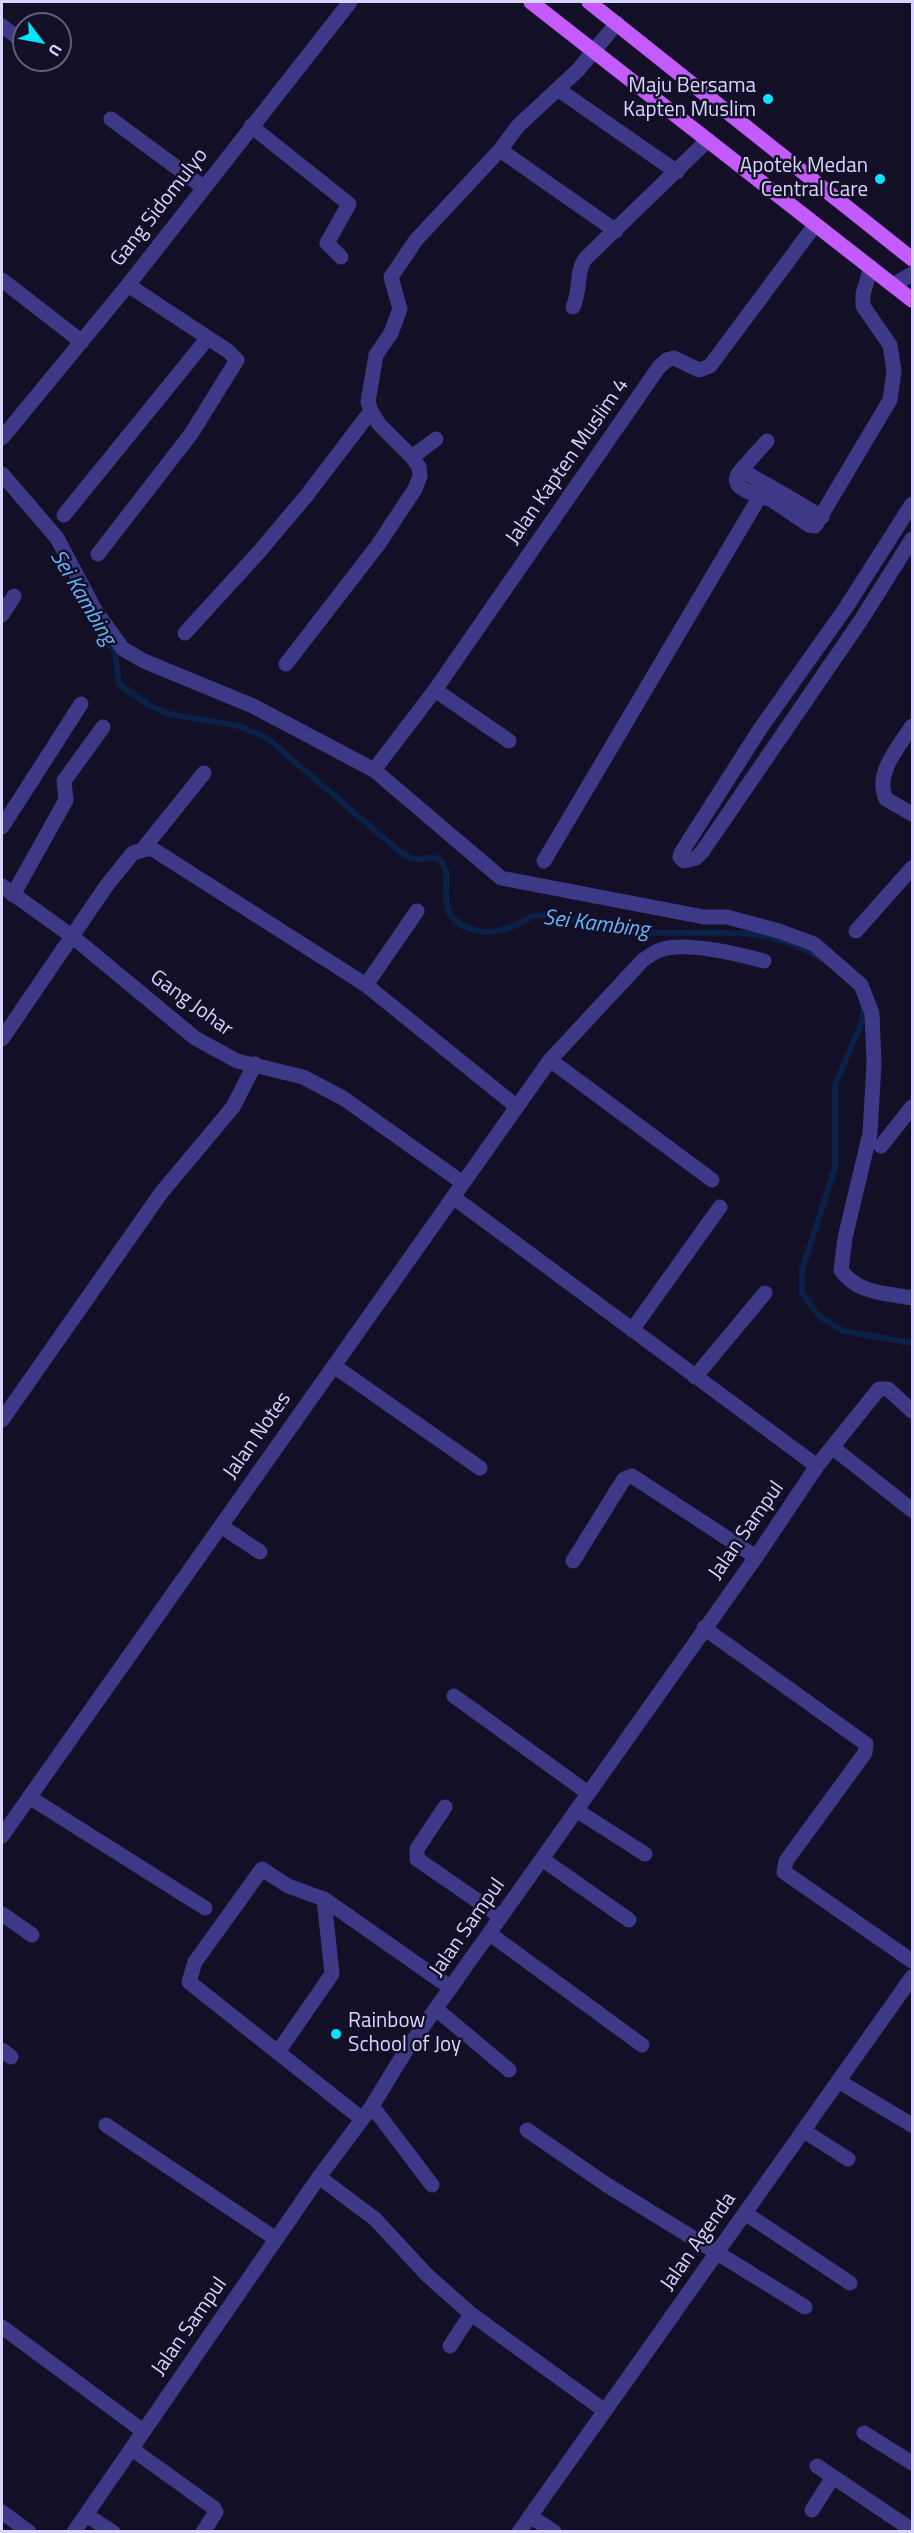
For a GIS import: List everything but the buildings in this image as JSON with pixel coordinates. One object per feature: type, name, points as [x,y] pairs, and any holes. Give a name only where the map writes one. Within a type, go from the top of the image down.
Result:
[{"type":"main road","points":[[531,2],[912,300]]},
{"type":"main road","points":[[589,2],[912,258]]},
{"type":"street","name":"Gang Sidomulyo","points":[[2,438],[128,285],[350,2]]},
{"type":"street","points":[[286,663],[378,545],[415,489],[420,476],[419,467],[412,457],[379,424],[368,402],[376,355],[391,333],[400,309],[391,278],[416,240],[500,150],[518,126],[559,90],[617,23]]},
{"type":"street","points":[[559,90],[677,172]]},
{"type":"street","points":[[111,119],[203,187]]},
{"type":"street","points":[[251,126],[350,204],[327,243],[341,257]]},
{"type":"street","points":[[573,307],[579,294],[582,264],[708,140]]},
{"type":"street","points":[[500,150],[616,231]]},
{"type":"street","name":"Jalan Kapten Muslim 4","points":[[374,770],[435,690],[659,367],[667,360],[674,358],[699,370],[710,366],[815,225]]},
{"type":"street","points":[[767,441],[735,476],[738,487],[770,496],[822,517],[890,400],[894,371],[890,345],[863,306],[863,294],[871,267]]},
{"type":"street","points":[[894,285],[912,274]]},
{"type":"street","points":[[2,279],[82,342]]},
{"type":"street","points":[[98,554],[191,434],[237,360],[228,351],[128,285]]},
{"type":"street","points":[[64,515],[207,339]]},
{"type":"street","points":[[185,633],[266,544],[371,411]]},
{"type":"street","points":[[412,457],[436,439]]},
{"type":"street","points":[[2,474],[57,538],[95,610],[123,649],[144,662],[253,706],[374,770],[501,878],[704,917],[727,917],[779,931],[814,944],[861,985],[872,1014],[874,1063],[870,1133],[845,1238],[841,1270],[847,1280],[856,1286],[912,1298]]},
{"type":"street","points":[[544,861],[770,496]]},
{"type":"street","points":[[912,504],[845,609],[760,729],[681,853],[680,857],[684,861],[696,858],[702,852],[861,620],[912,539]]},
{"type":"street","points":[[2,615],[14,596]]},
{"type":"street","points":[[845,609],[861,620]]},
{"type":"street","points":[[435,690],[509,741]]},
{"type":"street","points":[[2,827],[81,704]]},
{"type":"street","points":[[912,726],[883,773],[881,783],[886,799],[912,814]]},
{"type":"street","points":[[7,890],[66,800],[64,781],[103,727]]},
{"type":"street","points":[[760,729],[778,740]]},
{"type":"street","points":[[143,849],[204,773]]},
{"type":"street","points":[[2,1039],[107,885],[133,853],[151,848],[366,985],[517,1107]]},
{"type":"street","points":[[856,931],[912,868]]},
{"type":"street","name":"Gang Johar","points":[[7,890],[73,937],[195,1038],[237,1061],[303,1077],[343,1098],[463,1183]]},
{"type":"street","points":[[366,985],[417,911]]},
{"type":"street","name":"Jalan Notes","points":[[2,1836],[550,1060],[643,960],[660,950],[707,949],[764,961]]},
{"type":"street","points":[[550,1060],[712,1180]]},
{"type":"street","points":[[2,1420],[161,1193],[233,1107],[255,1064]]},
{"type":"street","points":[[881,1146],[912,1107]]},
{"type":"street","points":[[453,1197],[817,1467]]},
{"type":"street","points":[[632,1330],[720,1207]]},
{"type":"street","points":[[695,1377],[765,1293]]},
{"type":"street","points":[[334,1366],[480,1468]]},
{"type":"street","name":"Jalan Sampul","points":[[74,2532],[319,2177],[372,2106],[405,2052],[756,1557],[817,1467],[879,1389],[888,1389],[912,1411]]},
{"type":"street","points":[[832,1447],[912,1510]]},
{"type":"street","points":[[573,1561],[624,1479],[632,1476],[756,1557]]},
{"type":"street","points":[[220,1526],[260,1552]]},
{"type":"street","points":[[704,1628],[866,1744],[865,1753],[786,1861],[784,1872],[912,1960]]},
{"type":"street","points":[[454,1696],[588,1793]]},
{"type":"street","points":[[29,1797],[205,1908]]},
{"type":"street","points":[[445,1807],[417,1850],[417,1859],[501,1917]]},
{"type":"street","points":[[576,1810],[645,1854]]},
{"type":"street","points":[[542,1858],[629,1920]]},
{"type":"street","points":[[362,2119],[189,1982],[195,1962],[262,1869],[288,1886],[324,1899],[451,1988]]},
{"type":"street","points":[[278,2052],[332,1974],[324,1899]]},
{"type":"street","points":[[2,1914],[32,1935]]},
{"type":"street","points":[[489,1934],[642,2045]]},
{"type":"street","name":"Jalan Agenda","points":[[519,2532],[745,2212],[840,2082],[912,1977]]},
{"type":"street","points":[[436,2009],[509,2070]]},
{"type":"street","points":[[840,2082],[912,2125]]},
{"type":"street","points":[[372,2106],[432,2185]]},
{"type":"street","points":[[106,2125],[276,2239]]},
{"type":"street","points":[[527,2130],[607,2185],[805,2307]]},
{"type":"street","points":[[804,2131],[848,2159]]},
{"type":"street","points":[[319,2177],[359,2205],[427,2275],[471,2314],[604,2411]]},
{"type":"street","points":[[745,2212],[850,2283]]},
{"type":"street","points":[[450,2346],[471,2314]]},
{"type":"street","points":[[2,2327],[143,2431]]},
{"type":"street","points":[[864,2433],[912,2463]]},
{"type":"street","points":[[132,2450],[214,2508],[216,2512],[203,2532]]},
{"type":"street","points":[[817,2466],[912,2530]]},
{"type":"street","points":[[812,2510],[833,2477]]},
{"type":"street","points":[[2,2512],[29,2532]]},
{"type":"street","points":[[86,2515],[113,2532]]},
{"type":"street","points":[[530,2516],[554,2532]]},
{"type":"waterway","name":"Sei Kambing","points":[[96,623],[103,638],[115,651],[119,684],[148,705],[169,714],[239,726],[266,737],[399,851],[415,859],[438,859],[445,869],[446,896],[450,914],[457,922],[469,928],[486,932],[497,931],[534,916],[544,915],[573,919],[610,929],[658,933],[726,933],[763,936],[801,947],[820,958]]},
{"type":"waterway","name":"Sei Kambing","points":[[863,1007],[864,1013],[859,1029],[835,1085],[835,1168],[802,1270],[802,1293],[819,1316],[843,1331],[912,1343]]},
{"type":"place","name":"Maju Bersama Kapten Muslim","points":[[768,99]]},
{"type":"place","name":"Apotek Medan Central Care","points":[[880,179]]},
{"type":"place","name":"Rainbow School of Joy","points":[[336,2034]]}]
